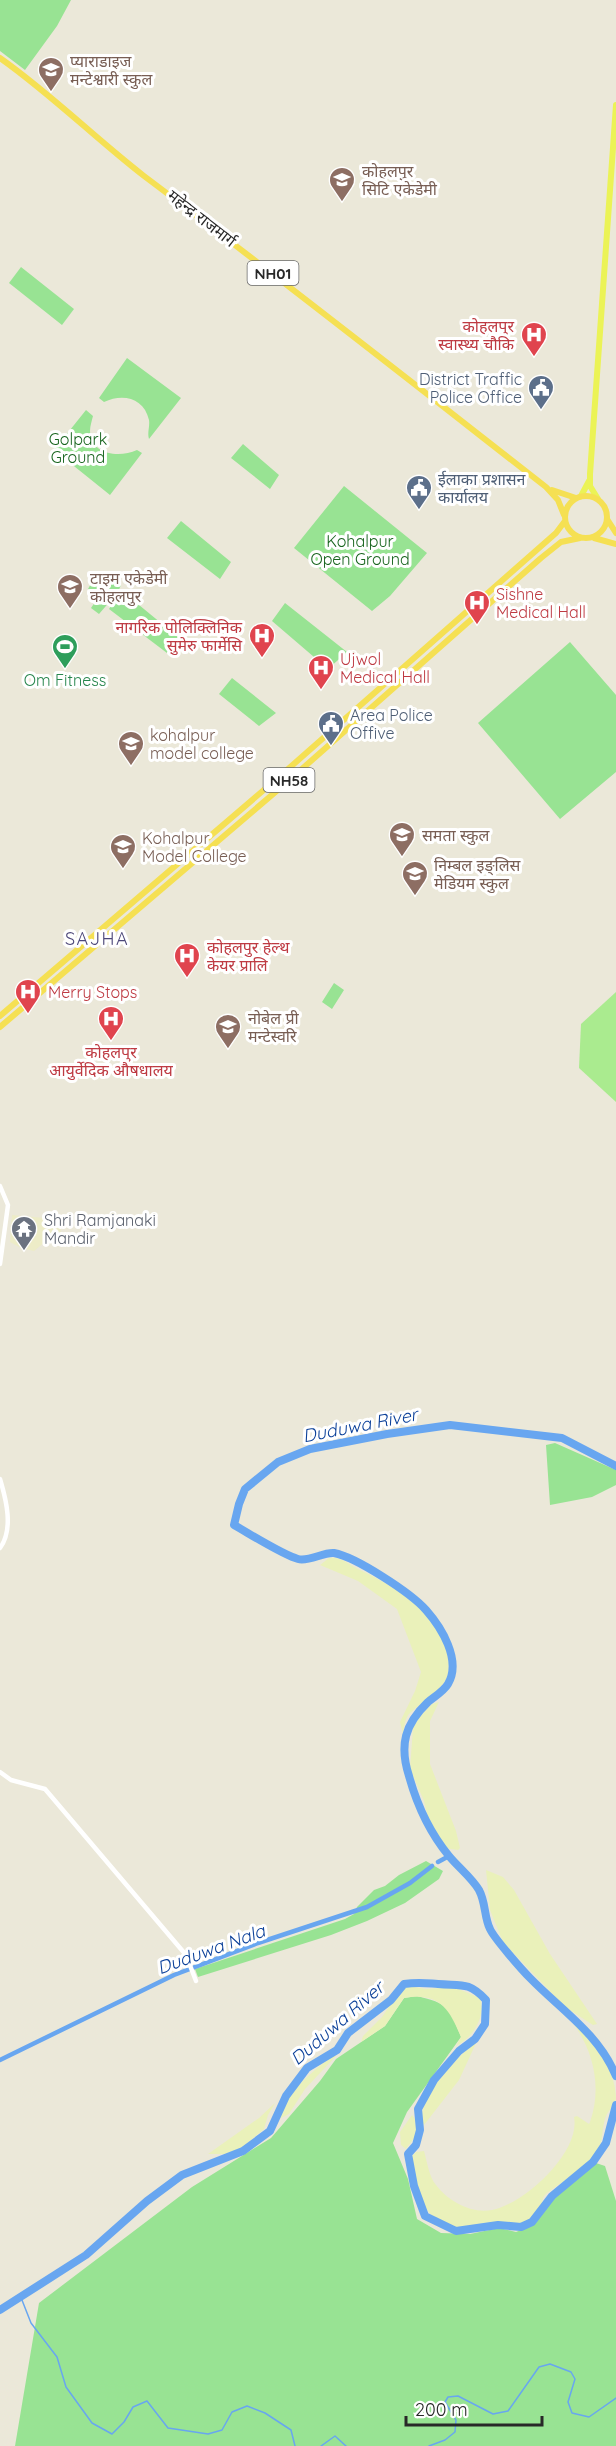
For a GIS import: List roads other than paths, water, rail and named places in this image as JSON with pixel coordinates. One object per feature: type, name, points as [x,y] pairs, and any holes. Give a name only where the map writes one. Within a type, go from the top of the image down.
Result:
[{"type":"highway","name":"महेन्द्र राजमार्ग","points":[[0,58],[25,76],[145,176],[208,222],[546,488]]},
{"type":"highway","points":[[546,488],[579,497],[598,499],[603,504],[607,518],[616,533]]},
{"type":"highway","name":"NH01","points":[[546,488],[558,500],[569,531],[579,537]]},
{"type":"highway","points":[[564,518],[571,503],[579,497]]},
{"type":"highway","name":"NH58","points":[[0,1016],[483,599],[556,533],[564,518]]},
{"type":"highway","points":[[593,538],[603,530],[607,518]]},
{"type":"highway","points":[[579,537],[616,543]]},
{"type":"highway","name":"NH58","points":[[0,1027],[286,783],[542,558],[561,542],[579,537]]},
{"type":"main road","points":[[579,497],[589,481],[616,105]]},
{"type":"main road","points":[[589,481],[598,499]]},
{"type":"street","points":[[0,1186],[8,1205],[0,1264]]},
{"type":"street","points":[[0,1479],[7,1516],[5,1541],[0,1548]]},
{"type":"street","points":[[0,1772],[11,1780],[45,1789],[186,1955],[196,1980]]},
{"type":"waterway","name":"Duduwa River","points":[[616,1466],[562,1438],[450,1425],[387,1434],[310,1449],[278,1462],[245,1489],[234,1525],[275,1549],[298,1559],[334,1553],[356,1561],[408,1594],[426,1610],[438,1625],[448,1644],[453,1665],[452,1675],[446,1687],[420,1710],[406,1736],[406,1765],[416,1798],[442,1847],[479,1890],[488,1924],[497,1939],[530,1978],[589,2035],[616,2076]]},
{"type":"waterway","name":"Duduwa Nala","points":[[438,1862],[449,1856]]},
{"type":"waterway","name":"Duduwa Nala","points":[[0,2060],[174,1975],[258,1943],[367,1907],[410,1883],[432,1866]]},
{"type":"waterway","name":"Duduwa River","points":[[0,2310],[86,2255],[147,2201],[182,2175],[243,2151],[270,2131],[286,2096],[307,2068],[337,2050],[348,2033],[391,2000],[404,1984],[464,1986],[474,1990],[486,2000],[485,2024],[475,2039],[459,2051],[434,2080],[418,2109],[420,2130],[416,2145],[408,2154],[414,2186],[425,2216],[456,2231],[498,2225],[521,2227],[532,2222],[552,2196],[593,2162],[606,2143],[616,2105]]},
{"type":"waterway","points":[[20,2295],[31,2323],[57,2357],[66,2387],[92,2423],[112,2434],[124,2422],[133,2407],[147,2401],[168,2428],[208,2434],[222,2430],[232,2412],[247,2406],[265,2413],[291,2430],[295,2446]]},
{"type":"waterway","points":[[429,2446],[445,2440],[455,2432],[456,2420],[445,2402],[448,2397],[458,2396],[493,2414],[508,2411],[539,2367],[550,2364],[571,2372],[575,2379],[568,2402],[572,2413],[589,2417],[616,2398]]},
{"type":"waterway","points":[[321,2446],[335,2436],[346,2446]]},
{"type":"place","name":"प्याराडाइज मन्टेश्वारी स्कुल","points":[[51,93]]},
{"type":"place","name":"कोहलपुर सिटि एकेडेमी","points":[[342,203]]},
{"type":"place","name":"कोहलपुर स्वास्थ्य चौकि","points":[[534,358]]},
{"type":"place","name":"District Traffic Police Office","points":[[541,411]]},
{"type":"place","name":"ईलाका प्रशासन कार्यालय","points":[[419,511]]},
{"type":"place","name":"टाइम एकेडेमी कोहलपुर","points":[[70,610]]},
{"type":"place","name":"Sishne Medical Hall","points":[[477,626]]},
{"type":"place","name":"नागरिक पोलिक्लिनिक सुमेरु फार्मेसि","points":[[262,659]]},
{"type":"place","name":"Om Fitness","points":[[65,670]]},
{"type":"place","name":"Ujwol Medical Hall","points":[[321,691]]},
{"type":"place","name":"Area Police Offive","points":[[331,747]]},
{"type":"place","name":"kohalpur model college","points":[[131,767]]},
{"type":"place","name":"समता स्कुल","points":[[402,858]]},
{"type":"place","name":"Kohalpur Model College","points":[[123,870]]},
{"type":"place","name":"निम्बल इङ्लिस मेडियम स्कुल","points":[[415,897]]},
{"type":"place","name":"कोहलपुर हेल्थ केयर प्रालि","points":[[187,979]]},
{"type":"place","name":"Merry Stops","points":[[28,1015]]},
{"type":"place","name":"कोहलपुर आयुर्वेदिक औषधालय","points":[[111,1042]]},
{"type":"place","name":"नोबेल प्री मन्टेस्वरि","points":[[228,1050]]},
{"type":"place","name":"Shri Ramjanaki Mandir","points":[[24,1252]]},
{"type":"district","name":"SAJHA","points":[[97,938]]},
{"type":"park label","name":"Golpark Ground","points":[[78,448]]},
{"type":"park label","name":"Kohalpur Open Ground","points":[[360,550]]}]
